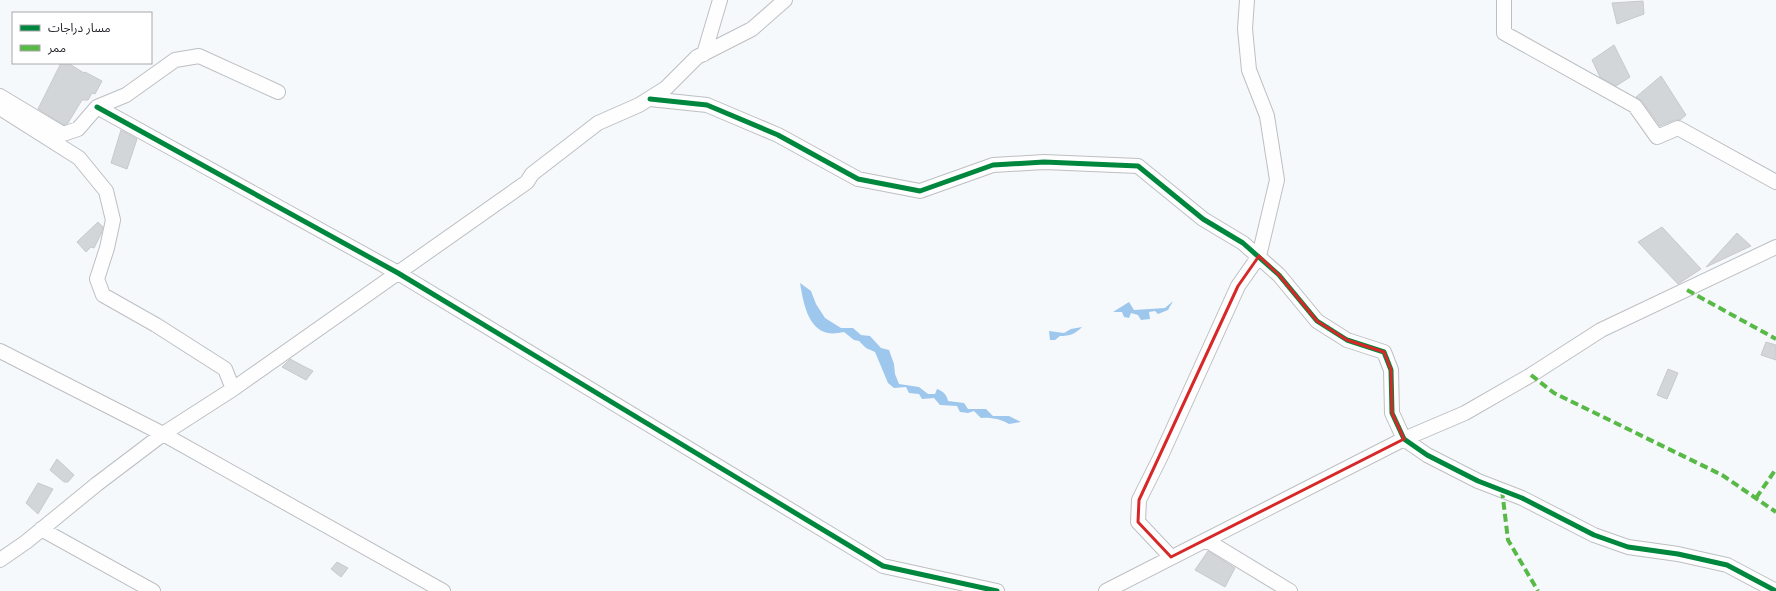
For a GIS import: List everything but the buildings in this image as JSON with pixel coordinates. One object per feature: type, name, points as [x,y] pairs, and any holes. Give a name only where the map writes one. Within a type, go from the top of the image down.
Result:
[{"type":"street","points":[[704,54],[720,0]]},
{"type":"street","points":[[0,560],[96,484],[163,434],[233,389],[527,182],[532,174],[598,123],[640,105],[666,88],[697,57],[752,29],[785,0]]},
{"type":"street","points":[[1171,557],[1138,522],[1139,500],[1160,458],[1238,286],[1259,256],[1277,180],[1267,116],[1249,70],[1245,29],[1247,0]]},
{"type":"street","points":[[1504,0],[1504,34],[1635,106],[1657,137],[1678,128],[1776,182]]},
{"type":"street","points":[[0,96],[63,134],[78,129],[97,106],[126,95],[175,60],[199,56],[278,92]]},
{"type":"street","points":[[650,98],[707,105],[778,135],[858,179],[920,191],[993,165],[1044,162],[1138,166],[1203,219],[1243,243],[1259,256],[1279,275],[1317,321],[1347,340],[1384,352],[1391,370],[1392,413],[1404,439],[1427,455],[1456,471],[1522,498],[1594,534],[1628,547],[1678,554],[1727,565],[1776,591]]},
{"type":"street","points":[[97,106],[398,273],[883,566],[997,591]]},
{"type":"street","points":[[0,108],[79,158],[106,191],[113,220],[107,248],[97,279],[103,295],[156,325],[224,369],[233,389]]},
{"type":"street","points":[[1106,591],[1404,439],[1465,413],[1531,375],[1601,330],[1776,247]]},
{"type":"street","points":[[0,351],[163,434],[443,591]]},
{"type":"street","points":[[41,529],[154,591]]},
{"type":"street","points":[[1206,540],[1290,591]]},
{"type":"highlighted area","points":[[1259,256],[1279,275],[1317,321],[1347,340],[1384,352],[1391,370],[1392,413],[1404,439],[1171,557],[1138,522],[1139,500],[1238,286]]},
{"type":"water","points":[[800,283],[811,291],[816,304],[825,318],[841,328],[853,328],[861,335],[870,336],[881,348],[889,350],[899,384],[919,387],[928,394],[935,394],[937,389],[947,397],[948,401],[964,403],[968,409],[986,409],[993,416],[1009,416],[1021,422],[1009,424],[995,419],[981,418],[974,411],[968,413],[960,412],[957,406],[940,405],[934,398],[922,399],[919,394],[909,393],[906,387],[894,388],[888,383],[875,352],[866,348],[859,341],[854,340],[844,332],[828,333],[815,326],[807,313]]},
{"type":"water","points":[[1173,301],[1168,310],[1158,314],[1155,311],[1149,312],[1150,319],[1141,320],[1138,315],[1131,313],[1129,318],[1124,317],[1122,312],[1113,312],[1129,302],[1134,310],[1165,308]]},
{"type":"water","points":[[1082,327],[1072,334],[1060,336],[1055,340],[1050,340],[1049,331],[1064,333],[1071,329]]},
{"type":"marked path","points":[[1687,290],[1776,339]]},
{"type":"marked path","points":[[1531,375],[1554,393],[1722,475],[1776,512]]},
{"type":"marked path","points":[[1756,498],[1776,469]]},
{"type":"marked path","points":[[1502,490],[1508,540],[1538,591]]},
{"type":"cycle path","points":[[650,99],[707,105],[778,135],[858,179],[920,191],[993,165],[1044,162],[1138,166],[1203,219],[1243,243],[1279,275],[1317,321],[1347,340],[1384,352],[1391,370],[1392,413],[1404,439],[1427,455],[1478,481],[1522,498],[1594,535],[1628,547],[1678,554],[1727,565],[1776,591]]},
{"type":"cycle path","points":[[97,107],[398,273],[883,566],[997,591]]}]
